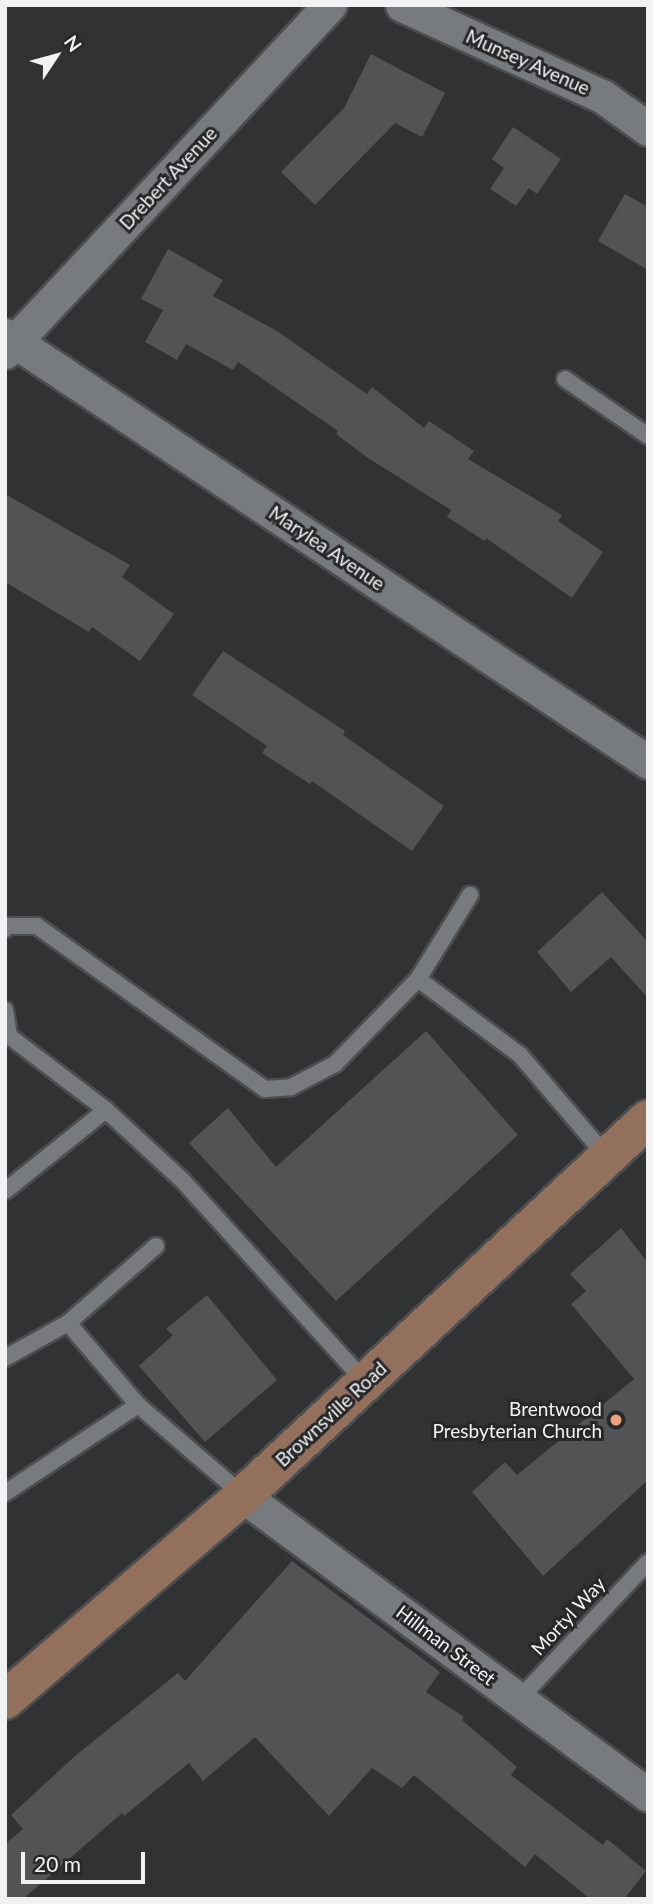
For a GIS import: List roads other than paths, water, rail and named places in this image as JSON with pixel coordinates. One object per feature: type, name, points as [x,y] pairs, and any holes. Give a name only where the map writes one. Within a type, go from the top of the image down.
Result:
[{"type":"main road","name":"Brownsville Road","points":[[5,1700],[243,1496],[648,1119]]},
{"type":"street","name":"Drebert Avenue","points":[[9,343],[330,5]]},
{"type":"street","name":"Munsey Avenue","points":[[402,5],[603,96],[648,128]]},
{"type":"street","name":"Marylea Avenue","points":[[9,343],[648,762]]},
{"type":"street","name":"Hillman Street","points":[[243,1496],[648,1794]]},
{"type":"lane","points":[[565,379],[648,436]]},
{"type":"lane","points":[[5,929],[7,926],[37,926],[265,1089],[291,1087],[335,1064],[418,979],[470,895]]},
{"type":"lane","points":[[418,979],[520,1055],[607,1157]]},
{"type":"lane","points":[[5,1010],[9,1036],[106,1110],[183,1181],[365,1382]]},
{"type":"lane","points":[[5,1191],[106,1110]]},
{"type":"lane","points":[[5,1358],[68,1323],[156,1246]]},
{"type":"lane","points":[[68,1323],[138,1405],[243,1496]]},
{"type":"lane","points":[[5,1493],[138,1405]]},
{"type":"lane","name":"Mortyl Way","points":[[519,1699],[648,1562]]},
{"type":"place","name":"Brentwood Presbyterian Church","points":[[616,1420]]}]
